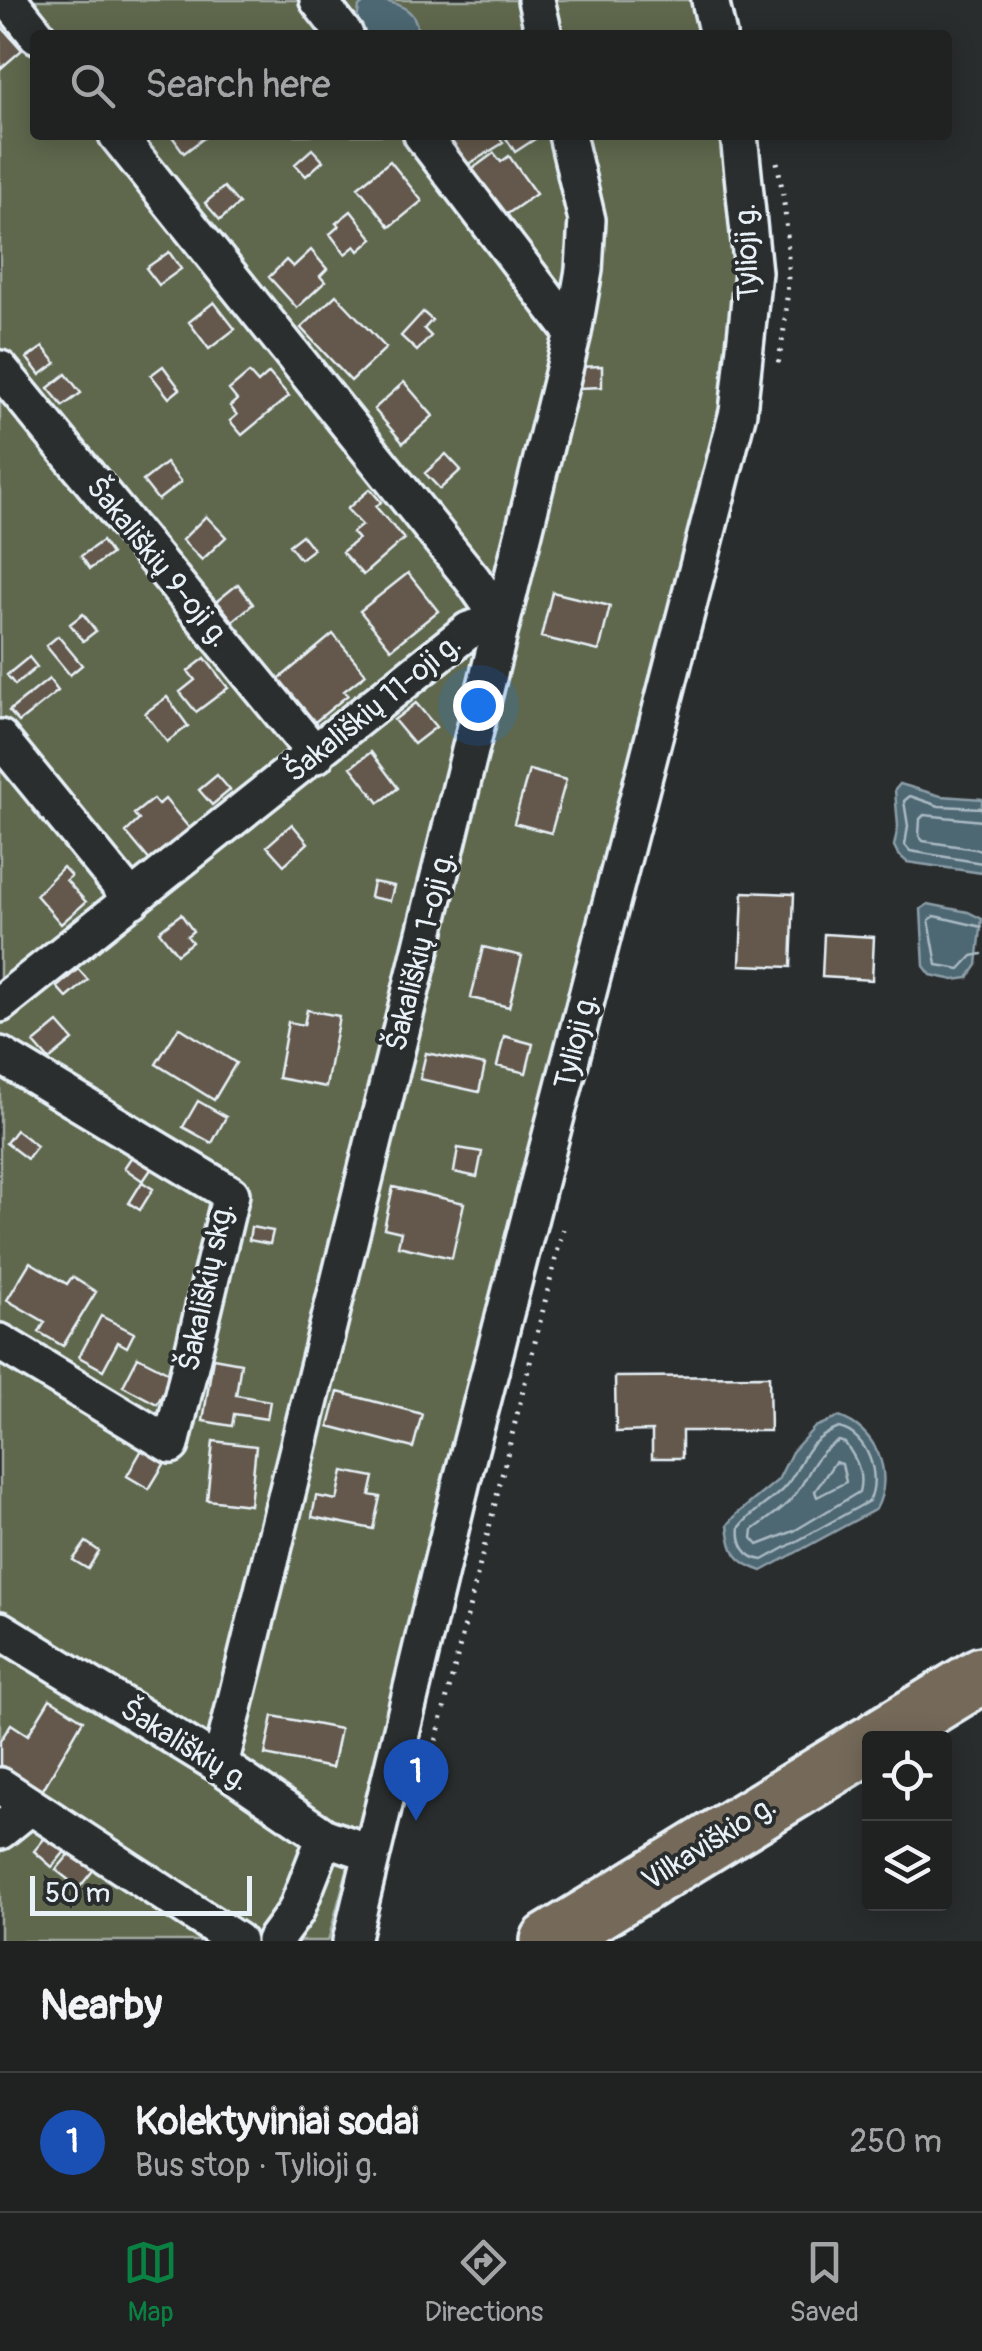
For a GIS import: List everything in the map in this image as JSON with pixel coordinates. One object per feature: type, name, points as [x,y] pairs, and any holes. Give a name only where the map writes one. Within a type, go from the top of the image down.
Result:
[{"type":"highway","points":[[890,1731],[982,1675]]},
{"type":"highway","name":"Vilkaviškio g.","points":[[549,1941],[862,1749]]},
{"type":"street","points":[[10,0],[34,30]]},
{"type":"street","points":[[318,0],[341,30]]},
{"type":"street","points":[[536,0],[543,30]]},
{"type":"street","points":[[710,0],[717,30]]},
{"type":"street","points":[[122,140],[502,620]]},
{"type":"street","points":[[426,140],[573,333]]},
{"type":"street","name":"Šakališkių 1-oji g.","points":[[220,1766],[573,333],[588,220],[569,140]]},
{"type":"street","name":"Tylioji g.","points":[[351,1941],[458,1495],[738,412],[754,272],[740,140]]},
{"type":"street","name":"Šakališkių 9-oji g.","points":[[0,370],[316,754]]},
{"type":"street","name":"Šakališkių 11-oji g.","points":[[0,1004],[470,630],[502,620]]},
{"type":"street","points":[[0,738],[132,900]]},
{"type":"street","name":"Šakališkių skg.","points":[[0,1055],[231,1194],[171,1445],[0,1342]]},
{"type":"street","name":"Šakališkių g.","points":[[0,1630],[220,1766],[325,1837],[372,1854]]},
{"type":"street","points":[[0,1786],[236,1941]]},
{"type":"street","points":[[0,1831],[31,1806]]},
{"type":"street","points":[[274,1941],[296,1911],[325,1837]]},
{"type":"green space","points":[[0,0],[710,0],[717,30],[30,30],[30,140],[739,140],[738,412],[328,1941],[0,1941]]},
{"type":"water","points":[[367,0],[394,3],[409,11],[417,30],[357,30],[359,7]]},
{"type":"water","points":[[900,784],[941,796],[982,799],[982,873],[907,862],[898,854],[894,846],[898,826],[895,790]]},
{"type":"water","points":[[928,904],[982,919],[977,965],[968,978],[954,980],[931,975],[924,966],[921,909]]},
{"type":"water","points":[[839,1417],[863,1432],[878,1454],[883,1482],[876,1509],[762,1571],[746,1564],[733,1549],[728,1525],[778,1480],[792,1452],[815,1427]]},
{"type":"building","points":[[0,25],[22,50],[0,69]]},
{"type":"building","points":[[175,140],[201,140],[184,153]]},
{"type":"building","points":[[447,140],[501,140],[503,143],[464,167]]},
{"type":"building","points":[[507,140],[533,140],[515,152]]},
{"type":"building","points":[[312,149],[323,161],[306,176],[295,164]]},
{"type":"building","points":[[494,153],[501,162],[509,156],[536,194],[496,222],[469,185],[478,178],[472,169]]},
{"type":"building","points":[[390,161],[422,201],[390,227],[358,187]]},
{"type":"building","points":[[224,187],[239,204],[220,220],[205,203]]},
{"type":"building","points":[[351,211],[373,239],[359,251],[355,246],[345,254],[330,234]]},
{"type":"building","points":[[311,250],[327,269],[320,276],[325,282],[297,308],[269,277],[286,260],[293,267]]},
{"type":"building","points":[[169,252],[181,269],[159,285],[146,268]]},
{"type":"building","points":[[336,295],[386,348],[351,381],[301,328]]},
{"type":"building","points":[[214,302],[235,329],[209,349],[189,322]]},
{"type":"building","points":[[423,312],[432,320],[424,329],[431,336],[417,351],[401,336]]},
{"type":"building","points":[[43,347],[56,363],[40,375],[27,358]]},
{"type":"building","points":[[163,366],[180,389],[169,398],[151,375]]},
{"type":"building","points":[[602,366],[602,387],[578,388],[578,367]]},
{"type":"building","points":[[249,373],[258,383],[269,373],[289,396],[242,435],[230,421],[237,415],[230,406],[237,400],[229,390]]},
{"type":"building","points":[[66,374],[81,393],[63,406],[48,388]]},
{"type":"building","points":[[404,382],[433,416],[403,443],[374,409]]},
{"type":"building","points":[[446,454],[461,470],[440,489],[425,473]]},
{"type":"building","points":[[166,463],[181,482],[158,500],[143,481]]},
{"type":"building","points":[[370,489],[381,502],[376,507],[404,539],[363,575],[342,552],[358,539],[352,533],[362,525],[347,509]]},
{"type":"building","points":[[206,516],[226,537],[202,560],[182,540]]},
{"type":"building","points":[[302,535],[313,549],[300,559],[289,545]]},
{"type":"building","points":[[102,541],[111,554],[90,569],[81,556]]},
{"type":"building","points":[[408,573],[438,611],[391,649],[360,611]]},
{"type":"building","points":[[238,584],[253,604],[233,621],[217,601]]},
{"type":"building","points":[[552,592],[610,606],[599,651],[541,637]]},
{"type":"building","points":[[83,614],[96,631],[83,641],[70,624]]},
{"type":"building","points":[[333,634],[366,674],[315,722],[279,679]]},
{"type":"building","points":[[58,636],[82,665],[70,675],[46,646]]},
{"type":"building","points":[[29,657],[37,667],[15,685],[7,675]]},
{"type":"building","points":[[205,658],[228,688],[196,712],[180,692],[195,680],[188,671]]},
{"type":"building","points":[[49,679],[58,691],[19,722],[9,711]]},
{"type":"building","points":[[167,697],[188,726],[167,742],[145,713]]},
{"type":"building","points":[[416,703],[436,727],[414,744],[394,720]]},
{"type":"building","points":[[371,752],[398,788],[379,803],[351,767]]},
{"type":"building","points":[[529,770],[566,780],[551,833],[514,823]]},
{"type":"building","points":[[217,775],[230,790],[212,805],[199,790]]},
{"type":"building","points":[[153,799],[158,805],[165,799],[190,829],[151,862],[126,832],[139,820],[134,814]]},
{"type":"building","points":[[292,824],[308,843],[284,865],[267,846]]},
{"type":"building","points":[[63,867],[71,876],[66,880],[86,902],[61,924],[36,895]]},
{"type":"building","points":[[373,882],[394,886],[390,901],[370,897]]},
{"type":"building","points":[[743,892],[794,894],[791,967],[740,965]]},
{"type":"building","points":[[181,914],[193,931],[187,936],[192,942],[177,954],[159,931]]},
{"type":"building","points":[[824,934],[874,937],[872,980],[822,977]]},
{"type":"building","points":[[483,947],[522,956],[509,1007],[471,998]]},
{"type":"building","points":[[78,969],[88,980],[67,998],[57,987]]},
{"type":"building","points":[[307,1010],[339,1016],[326,1087],[278,1078],[288,1022],[304,1025]]},
{"type":"building","points":[[58,1023],[73,1040],[49,1060],[34,1043]]},
{"type":"building","points":[[179,1027],[236,1063],[214,1100],[156,1064]]},
{"type":"building","points":[[504,1036],[533,1044],[526,1073],[497,1066]]},
{"type":"building","points":[[426,1053],[485,1065],[479,1092],[420,1079]]},
{"type":"building","points":[[198,1101],[226,1117],[212,1143],[183,1127]]},
{"type":"building","points":[[16,1130],[37,1146],[27,1159],[6,1143]]},
{"type":"building","points":[[458,1148],[482,1152],[477,1177],[454,1172]]},
{"type":"building","points":[[137,1149],[156,1162],[143,1181],[124,1168]]},
{"type":"building","points":[[142,1182],[153,1189],[140,1210],[129,1203]]},
{"type":"building","points":[[393,1187],[464,1203],[452,1258],[398,1246],[401,1232],[384,1228]]},
{"type":"building","points":[[251,1227],[273,1231],[270,1244],[249,1240]]},
{"type":"building","points":[[30,1262],[67,1284],[72,1277],[96,1292],[63,1346],[39,1332],[45,1322],[7,1300]]},
{"type":"building","points":[[101,1316],[134,1333],[127,1347],[118,1342],[103,1370],[79,1357]]},
{"type":"building","points":[[138,1357],[173,1375],[157,1404],[123,1386]]},
{"type":"building","points":[[213,1358],[241,1363],[236,1395],[270,1401],[267,1419],[234,1414],[232,1426],[203,1421]]},
{"type":"building","points":[[769,1376],[770,1431],[682,1431],[682,1458],[652,1458],[652,1431],[616,1432],[615,1377]]},
{"type":"building","points":[[338,1392],[422,1414],[413,1448],[329,1426]]},
{"type":"building","points":[[213,1441],[256,1446],[250,1505],[207,1500]]},
{"type":"building","points":[[143,1448],[166,1461],[149,1489],[127,1476]]},
{"type":"building","points":[[343,1471],[374,1477],[370,1495],[380,1497],[373,1529],[312,1517],[316,1496],[337,1500]]},
{"type":"building","points":[[86,1542],[99,1551],[88,1569],[73,1560]]},
{"type":"building","points":[[50,1699],[83,1720],[42,1791],[0,1765],[0,1741],[11,1724],[28,1735]]},
{"type":"building","points":[[273,1716],[340,1729],[332,1768],[265,1755]]},
{"type":"building","points":[[49,1833],[67,1849],[52,1867],[34,1851]]},
{"type":"building","points":[[73,1850],[95,1868],[79,1888],[56,1870]]},
{"type":"place","name":"Kolektyviniai sodai","points":[[416,1821]]}]
